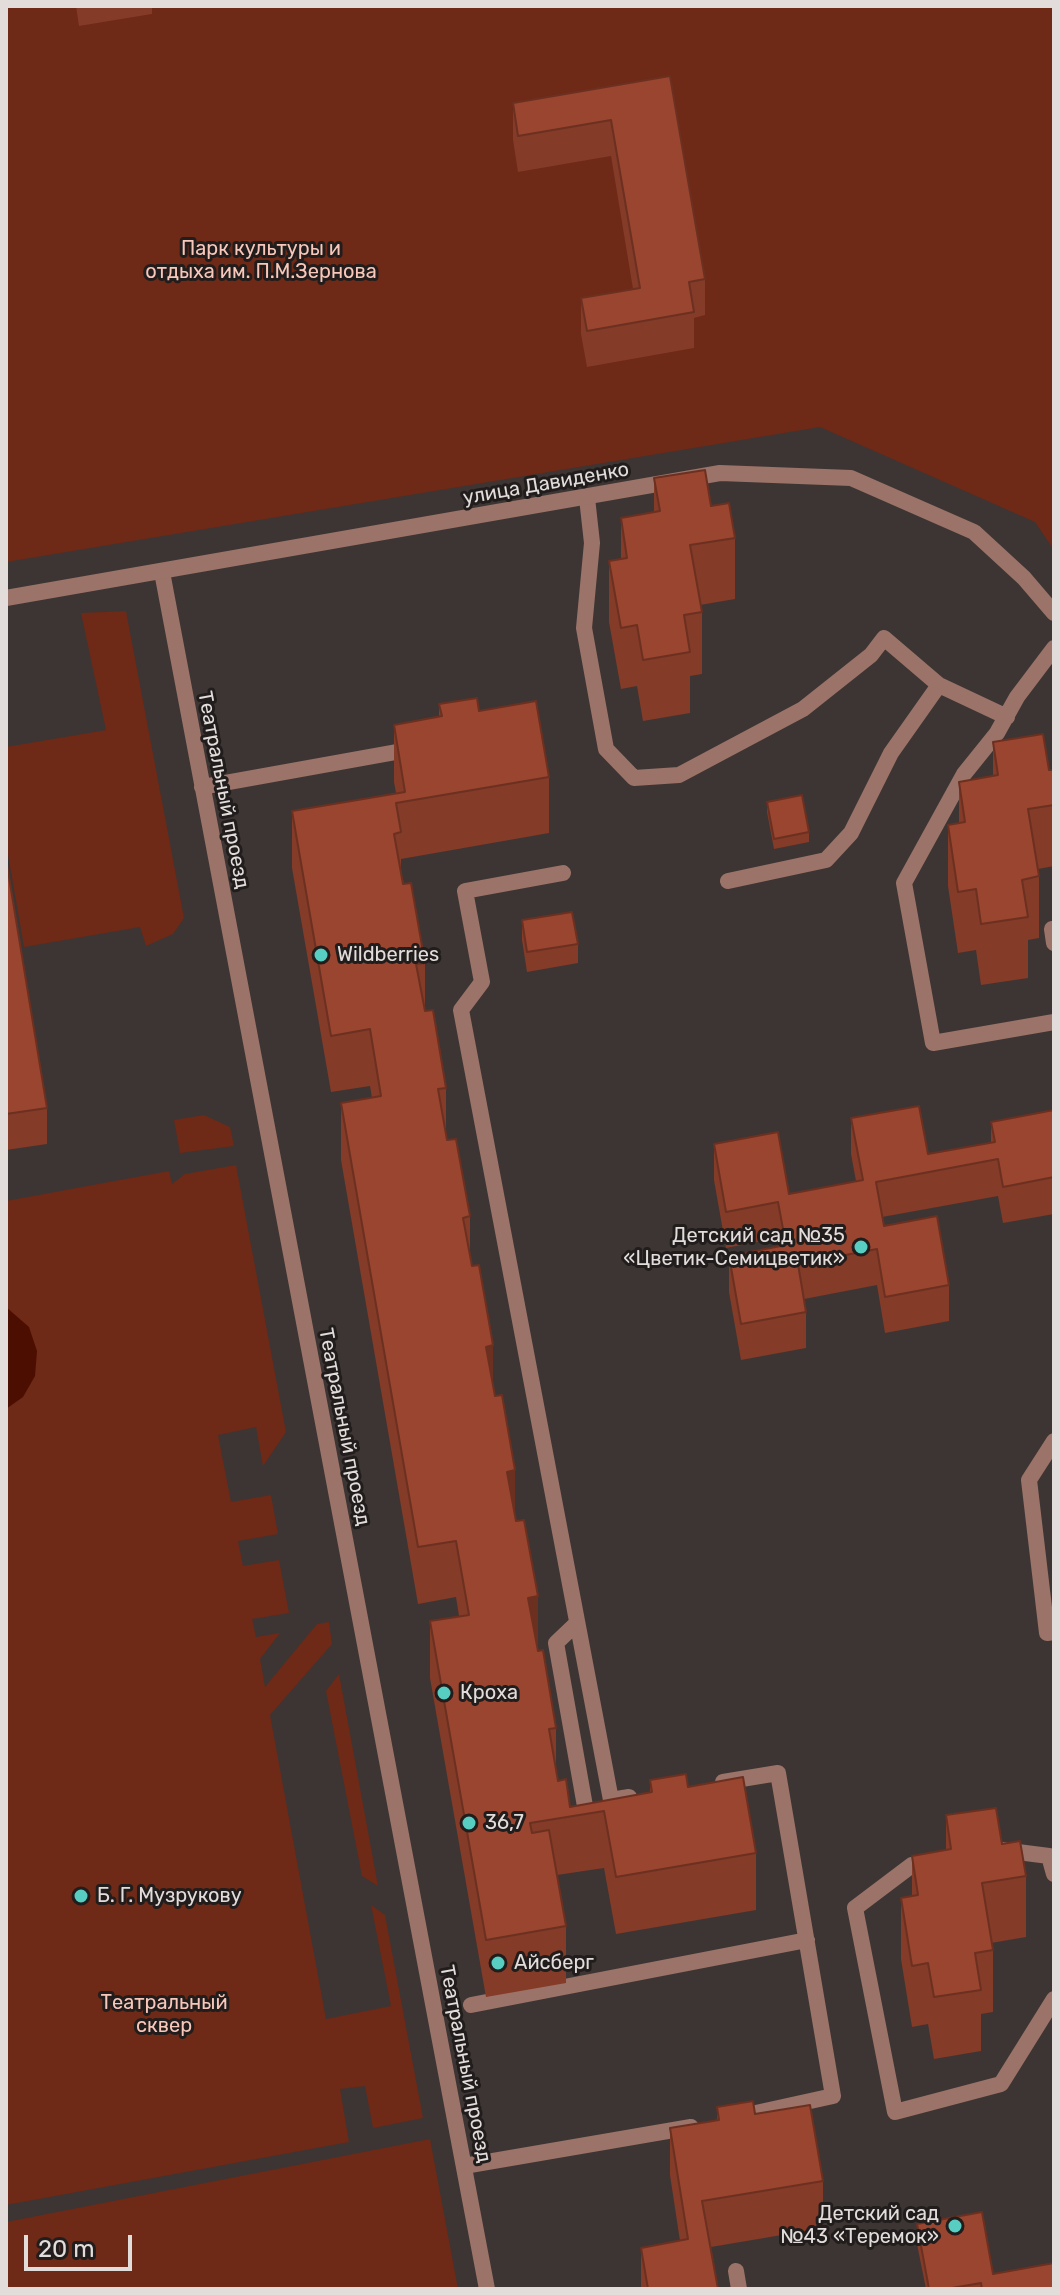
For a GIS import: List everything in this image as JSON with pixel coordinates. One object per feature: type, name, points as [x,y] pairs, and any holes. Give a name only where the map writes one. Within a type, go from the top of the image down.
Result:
[{"type":"street","name":"улица Давиденко","points":[[6,598],[720,473],[851,478],[974,532],[1024,578],[1054,613]]},
{"type":"street","points":[[587,498],[592,543],[584,628],[606,749],[634,778],[679,775],[803,709],[871,655],[884,638],[939,685],[1007,717]]},
{"type":"street","name":"Театральный проезд","points":[[162,572],[487,2289]]},
{"type":"street","points":[[1054,648],[964,774],[904,883],[933,1043],[1054,1022]]},
{"type":"street","points":[[728,881],[826,860],[851,833],[891,753],[939,685]]},
{"type":"street","points":[[202,787],[436,745]]},
{"type":"street","points":[[563,873],[465,891],[482,982],[461,1010],[611,1800],[641,1795]]},
{"type":"street","points":[[1054,1441],[1029,1480],[1047,1633],[1054,1632]]},
{"type":"street","points":[[577,1623],[556,1643],[588,1823]]},
{"type":"street","points":[[464,2166],[711,2123],[833,2096],[778,1773],[702,1785]]},
{"type":"street","points":[[990,1852],[1004,1850],[1049,1856],[1054,1874]]},
{"type":"street","points":[[951,1859],[912,1865],[855,1908],[895,2112],[1001,2084],[1054,1999]]},
{"type":"street","points":[[471,2005],[807,1940]]},
{"type":"street","points":[[736,2271],[739,2289]]},
{"type":"green space","name":"Парк культуры и отдыха им. П.М.Зернова","points":[[6,6],[1054,6],[1054,550],[1035,522],[820,427],[6,562]]},
{"type":"green space","points":[[126,611],[184,918],[173,934],[146,946],[140,927],[24,947],[6,843],[6,747],[106,730],[81,613]]},
{"type":"green space","points":[[204,1115],[230,1127],[234,1146],[180,1153],[174,1120]]},
{"type":"green space","name":"Театральный сквер","points":[[236,1165],[286,1432],[263,1466],[256,1427],[218,1435],[231,1502],[271,1495],[278,1534],[238,1541],[243,1566],[279,1560],[289,1613],[252,1619],[256,1637],[280,1633],[260,1659],[265,1687],[317,1624],[329,1622],[332,1644],[270,1715],[326,2019],[391,2006],[371,1905],[385,1915],[423,2118],[373,2128],[365,2086],[340,2089],[349,2142],[6,2205],[6,1201],[169,1171],[172,1184],[185,1174]]},
{"type":"green space","points":[[339,1674],[378,1886],[362,1876],[326,1691]]},
{"type":"green space","points":[[430,2139],[458,2289],[6,2289],[6,2222]]},
{"type":"shaded area","points":[[6,1307],[29,1327],[37,1351],[35,1376],[23,1397],[6,1409]]},
{"type":"building","points":[[670,76],[705,279],[689,282],[694,312],[587,331],[581,298],[640,288],[611,120],[518,136],[513,103]]},
{"type":"building","points":[[705,470],[711,506],[729,503],[735,538],[690,545],[702,612],[684,615],[690,652],[643,660],[637,625],[621,628],[609,561],[627,558],[621,518],[660,511],[654,478]]},
{"type":"building","points":[[477,698],[479,711],[536,701],[549,777],[396,803],[401,832],[394,834],[403,884],[411,883],[425,963],[416,964],[425,1011],[433,1010],[446,1088],[438,1089],[447,1140],[456,1139],[470,1216],[463,1218],[472,1266],[479,1265],[493,1345],[486,1347],[495,1396],[502,1395],[515,1470],[507,1472],[516,1521],[524,1520],[538,1596],[528,1598],[538,1651],[543,1650],[556,1728],[549,1729],[558,1781],[566,1779],[570,1807],[652,1792],[650,1780],[686,1774],[688,1787],[743,1777],[756,1853],[616,1877],[604,1811],[530,1823],[532,1833],[549,1830],[566,1926],[486,1940],[430,1621],[469,1615],[456,1541],[418,1547],[341,1103],[381,1096],[370,1029],[331,1036],[292,811],[405,792],[394,725],[442,716],[439,704]]},
{"type":"building","points":[[1043,734],[1049,770],[1054,770],[1054,805],[1028,809],[1039,876],[1022,880],[1028,917],[981,924],[976,889],[958,892],[948,825],[965,822],[959,782],[998,775],[993,742]]},
{"type":"building","points":[[802,795],[809,832],[774,839],[767,802]]},
{"type":"building","points":[[6,859],[47,1108],[6,1114]]},
{"type":"building","points":[[572,912],[578,944],[527,952],[522,920]]},
{"type":"building","points":[[919,1106],[928,1154],[995,1142],[991,1122],[1054,1110],[1054,1177],[1003,1187],[998,1159],[876,1182],[884,1226],[937,1216],[949,1285],[885,1297],[877,1249],[798,1264],[806,1312],[741,1324],[729,1256],[786,1245],[778,1202],[726,1212],[714,1144],[778,1132],[789,1194],[863,1180],[851,1118]]},
{"type":"building","points":[[996,1808],[1002,1844],[1020,1841],[1026,1876],[982,1883],[993,1950],[975,1953],[981,1990],[934,1997],[928,1963],[912,1966],[901,1898],[918,1895],[912,1856],[951,1849],[946,1815]]},
{"type":"building","points":[[753,2101],[755,2114],[810,2105],[823,2181],[702,2201],[718,2289],[648,2289],[641,2248],[688,2239],[670,2128],[719,2120],[717,2107]]},
{"type":"building","points":[[982,2212],[993,2274],[1054,2263],[1054,2289],[982,2289],[981,2283],[929,2289],[917,2224]]},
{"type":"place","name":"Wildberries","points":[[321,955]]},
{"type":"place","name":"Детский сад №35 «Цветик-Семицветик»","points":[[861,1247]]},
{"type":"place","name":"Кроха","points":[[444,1693]]},
{"type":"place","name":"36,7","points":[[469,1823]]},
{"type":"place","name":"Б. Г. Музрукову","points":[[81,1896]]},
{"type":"place","name":"Айсберг","points":[[498,1963]]},
{"type":"place","name":"Детский сад №43 «Теремок»","points":[[955,2226]]}]
